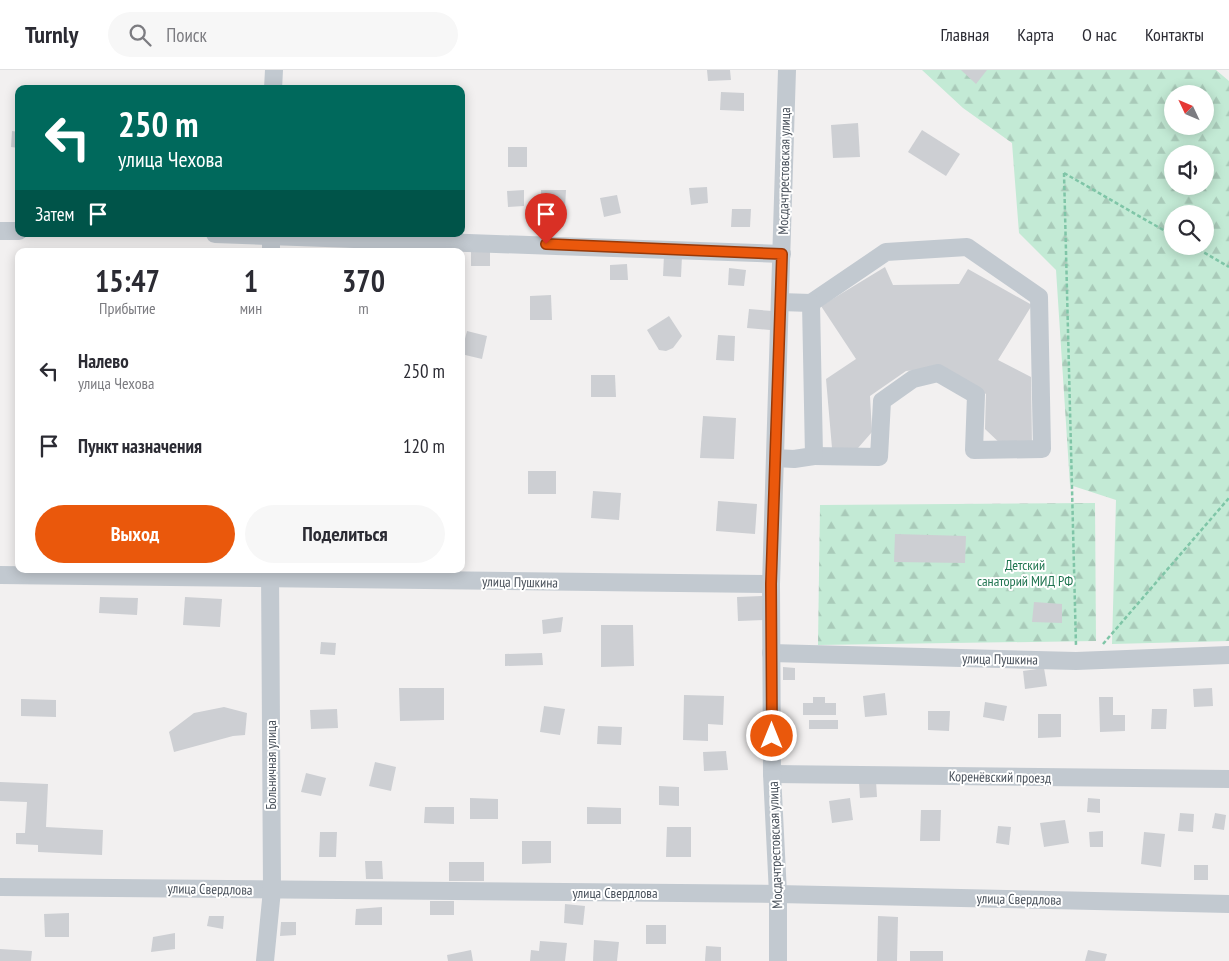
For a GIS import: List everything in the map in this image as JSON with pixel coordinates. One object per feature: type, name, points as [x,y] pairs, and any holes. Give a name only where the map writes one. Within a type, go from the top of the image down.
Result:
[{"type":"street","points":[[273,85],[274,70]]},
{"type":"street","name":"Мосдачтрестовская улица","points":[[778,961],[778,894],[772,774],[771,584],[787,70]]},
{"type":"street","points":[[0,231],[15,231]]},
{"type":"street","points":[[348,237],[782,254]]},
{"type":"street","points":[[775,458],[794,459],[814,456],[878,457],[882,400],[913,379],[938,373],[976,394],[974,450],[1042,449],[1039,297],[967,247],[886,252],[811,303],[780,302]]},
{"type":"street","points":[[811,303],[814,456]]},
{"type":"street","name":"улица Пушкина","points":[[0,575],[270,574],[771,584]]},
{"type":"street","name":"Больничная улица","points":[[265,961],[272,890],[270,574]]},
{"type":"street","name":"улица Пушкина","points":[[771,654],[1082,661],[1229,655]]},
{"type":"street","name":"Коренёвский проезд","points":[[772,774],[1229,779]]},
{"type":"street","name":"улица Свердлова","points":[[0,887],[778,894],[1229,904]]},
{"type":"path","points":[[1082,661],[1064,173],[1164,230]]},
{"type":"path","points":[[1208,255],[1229,267]]},
{"type":"path","points":[[1082,661],[1229,498]]},
{"type":"green space","points":[[922,70],[1216,70],[1229,81],[1229,641],[1112,644],[1116,500],[1070,485],[1056,270],[1019,233],[1012,143],[963,108]]},
{"type":"green space","name":"Детский санаторий МИД РФ","points":[[1095,503],[1096,641],[818,645],[820,505]]},
{"type":"building","points":[[707,70],[730,70],[731,80],[708,81]]},
{"type":"building","points":[[961,70],[987,70],[976,84]]},
{"type":"building","points":[[721,92],[744,93],[744,111],[720,110]]},
{"type":"building","points":[[858,123],[860,157],[833,158],[831,125]]},
{"type":"building","points":[[922,130],[960,154],[946,176],[908,152]]},
{"type":"building","points":[[12,131],[15,131],[15,148],[11,147]]},
{"type":"building","points":[[508,147],[527,147],[527,167],[508,167]]},
{"type":"building","points":[[707,187],[708,203],[691,205],[689,188]]},
{"type":"building","points":[[524,190],[524,206],[508,207],[507,191]]},
{"type":"building","points":[[541,190],[566,190],[565,208],[541,208]]},
{"type":"building","points":[[617,195],[621,213],[604,217],[600,198]]},
{"type":"building","points":[[732,209],[751,209],[750,227],[731,227]]},
{"type":"building","points":[[471,250],[490,250],[490,266],[471,266]]},
{"type":"building","points":[[664,255],[682,256],[681,277],[663,276]]},
{"type":"building","points":[[627,264],[628,280],[610,280],[610,265]]},
{"type":"building","points":[[885,267],[893,285],[959,284],[968,269],[1032,305],[998,360],[1031,377],[1032,446],[1004,447],[985,429],[986,394],[941,367],[906,371],[870,396],[872,432],[858,448],[832,448],[826,379],[856,359],[821,306]]},
{"type":"building","points":[[729,268],[746,270],[744,286],[728,285]]},
{"type":"building","points":[[551,295],[552,320],[530,320],[530,296]]},
{"type":"building","points":[[749,309],[772,311],[770,330],[747,328]]},
{"type":"building","points":[[669,316],[682,336],[673,348],[666,351],[659,350],[647,330]]},
{"type":"building","points":[[467,331],[487,336],[482,359],[465,355]]},
{"type":"building","points":[[718,335],[735,336],[734,361],[716,360]]},
{"type":"building","points":[[591,375],[615,375],[616,397],[591,397]]},
{"type":"building","points":[[703,416],[736,418],[734,459],[700,458]]},
{"type":"building","points":[[528,471],[556,471],[556,494],[528,494]]},
{"type":"building","points":[[593,491],[621,493],[619,520],[591,518]]},
{"type":"building","points":[[718,501],[757,504],[755,534],[716,531]]},
{"type":"building","points":[[895,534],[966,536],[965,563],[894,562]]},
{"type":"building","points":[[762,596],[764,620],[738,621],[737,597]]},
{"type":"building","points":[[100,597],[138,598],[137,615],[99,613]]},
{"type":"building","points":[[185,597],[222,599],[220,627],[183,625]]},
{"type":"building","points":[[1034,602],[1062,604],[1062,623],[1032,622]]},
{"type":"building","points":[[563,617],[561,632],[543,634],[542,620]]},
{"type":"building","points":[[601,625],[633,625],[634,666],[601,667]]},
{"type":"building","points":[[321,642],[336,643],[335,655],[320,654]]},
{"type":"building","points":[[542,653],[543,665],[505,666],[505,654]]},
{"type":"building","points":[[783,667],[795,668],[795,680],[783,680]]},
{"type":"building","points":[[1044,668],[1047,686],[1025,689],[1023,671]]},
{"type":"building","points":[[399,688],[444,688],[444,720],[400,721]]},
{"type":"building","points":[[1212,688],[1213,706],[1194,707],[1193,689]]},
{"type":"building","points":[[885,693],[887,715],[865,717],[863,696]]},
{"type":"building","points":[[684,695],[724,696],[723,725],[708,724],[708,741],[683,740]]},
{"type":"building","points":[[813,697],[825,697],[825,703],[836,703],[836,715],[803,715],[803,703],[813,703]]},
{"type":"building","points":[[1099,697],[1113,697],[1113,715],[1125,715],[1125,731],[1100,732]]},
{"type":"building","points":[[21,699],[56,700],[56,717],[21,716]]},
{"type":"building","points":[[985,702],[1007,706],[1004,721],[983,717]]},
{"type":"building","points":[[544,706],[565,709],[560,735],[540,732]]},
{"type":"building","points":[[224,707],[247,713],[245,735],[233,736],[174,752],[169,732],[194,713]]},
{"type":"building","points":[[337,709],[338,728],[311,729],[310,710]]},
{"type":"building","points":[[1152,709],[1167,709],[1166,729],[1151,729]]},
{"type":"building","points":[[928,711],[950,711],[949,731],[928,730]]},
{"type":"building","points":[[1038,714],[1061,714],[1061,737],[1038,738]]},
{"type":"building","points":[[809,720],[838,720],[838,729],[809,729]]},
{"type":"building","points":[[598,726],[622,727],[621,745],[597,744]]},
{"type":"building","points":[[726,751],[728,770],[704,771],[703,752]]},
{"type":"building","points":[[375,762],[396,767],[391,791],[369,786]]},
{"type":"building","points":[[306,773],[326,778],[321,796],[301,792]]},
{"type":"building","points":[[876,781],[877,797],[860,798],[859,782]]},
{"type":"building","points":[[0,782],[48,784],[46,827],[103,830],[102,855],[38,852],[38,845],[16,844],[16,833],[25,833],[27,802],[0,801]]},
{"type":"building","points":[[659,786],[679,787],[679,806],[659,805]]},
{"type":"building","points":[[470,798],[498,799],[498,819],[470,819]]},
{"type":"building","points":[[850,798],[853,820],[832,823],[829,801]]},
{"type":"building","points":[[1088,798],[1100,799],[1100,813],[1087,812]]},
{"type":"building","points":[[425,807],[454,807],[454,824],[424,823]]},
{"type":"building","points":[[587,807],[621,808],[621,824],[587,824]]},
{"type":"building","points":[[921,810],[941,810],[940,841],[920,841]]},
{"type":"building","points":[[1180,813],[1194,814],[1193,832],[1178,831]]},
{"type":"building","points":[[1215,813],[1226,815],[1224,830],[1212,828]]},
{"type":"building","points":[[1065,820],[1069,843],[1044,847],[1040,823]]},
{"type":"building","points":[[998,826],[1011,827],[1009,845],[996,843]]},
{"type":"building","points":[[667,827],[691,827],[691,857],[666,857]]},
{"type":"building","points":[[1103,831],[1103,847],[1090,847],[1089,832]]},
{"type":"building","points":[[320,832],[337,832],[336,857],[319,857]]},
{"type":"building","points":[[1144,832],[1165,834],[1161,867],[1141,864]]},
{"type":"building","points":[[522,841],[551,841],[551,863],[522,864]]},
{"type":"building","points":[[365,861],[382,861],[383,879],[366,879]]},
{"type":"building","points":[[449,862],[484,862],[484,881],[449,881]]},
{"type":"building","points":[[1194,865],[1208,865],[1208,880],[1194,880]]},
{"type":"building","points":[[430,901],[454,901],[454,915],[430,915]]},
{"type":"building","points":[[565,904],[585,906],[583,925],[564,923]]},
{"type":"building","points":[[382,907],[382,925],[355,925],[356,909]]},
{"type":"building","points":[[69,913],[69,937],[45,937],[44,914]]},
{"type":"building","points":[[209,916],[224,916],[223,929],[207,926]]},
{"type":"building","points":[[878,916],[898,917],[897,961],[877,961]]},
{"type":"building","points":[[281,922],[296,922],[296,935],[280,936]]},
{"type":"building","points":[[646,925],[666,925],[666,944],[646,944]]},
{"type":"building","points":[[175,933],[175,949],[151,952],[153,937]]},
{"type":"building","points":[[594,940],[619,942],[617,961],[593,961]]},
{"type":"building","points":[[540,941],[567,943],[565,961],[530,961],[531,950],[539,951]]},
{"type":"building","points":[[706,946],[721,947],[721,961],[705,961]]},
{"type":"building","points":[[0,949],[32,951],[31,961],[0,961]]},
{"type":"building","points":[[471,950],[473,961],[448,961],[447,955]]},
{"type":"building","points":[[1088,950],[1107,954],[1105,961],[1085,961]]},
{"type":"building","points":[[910,951],[943,951],[943,961],[910,961]]},
{"type":"route","points":[[546,244],[782,254],[771,584],[772,736]]}]
